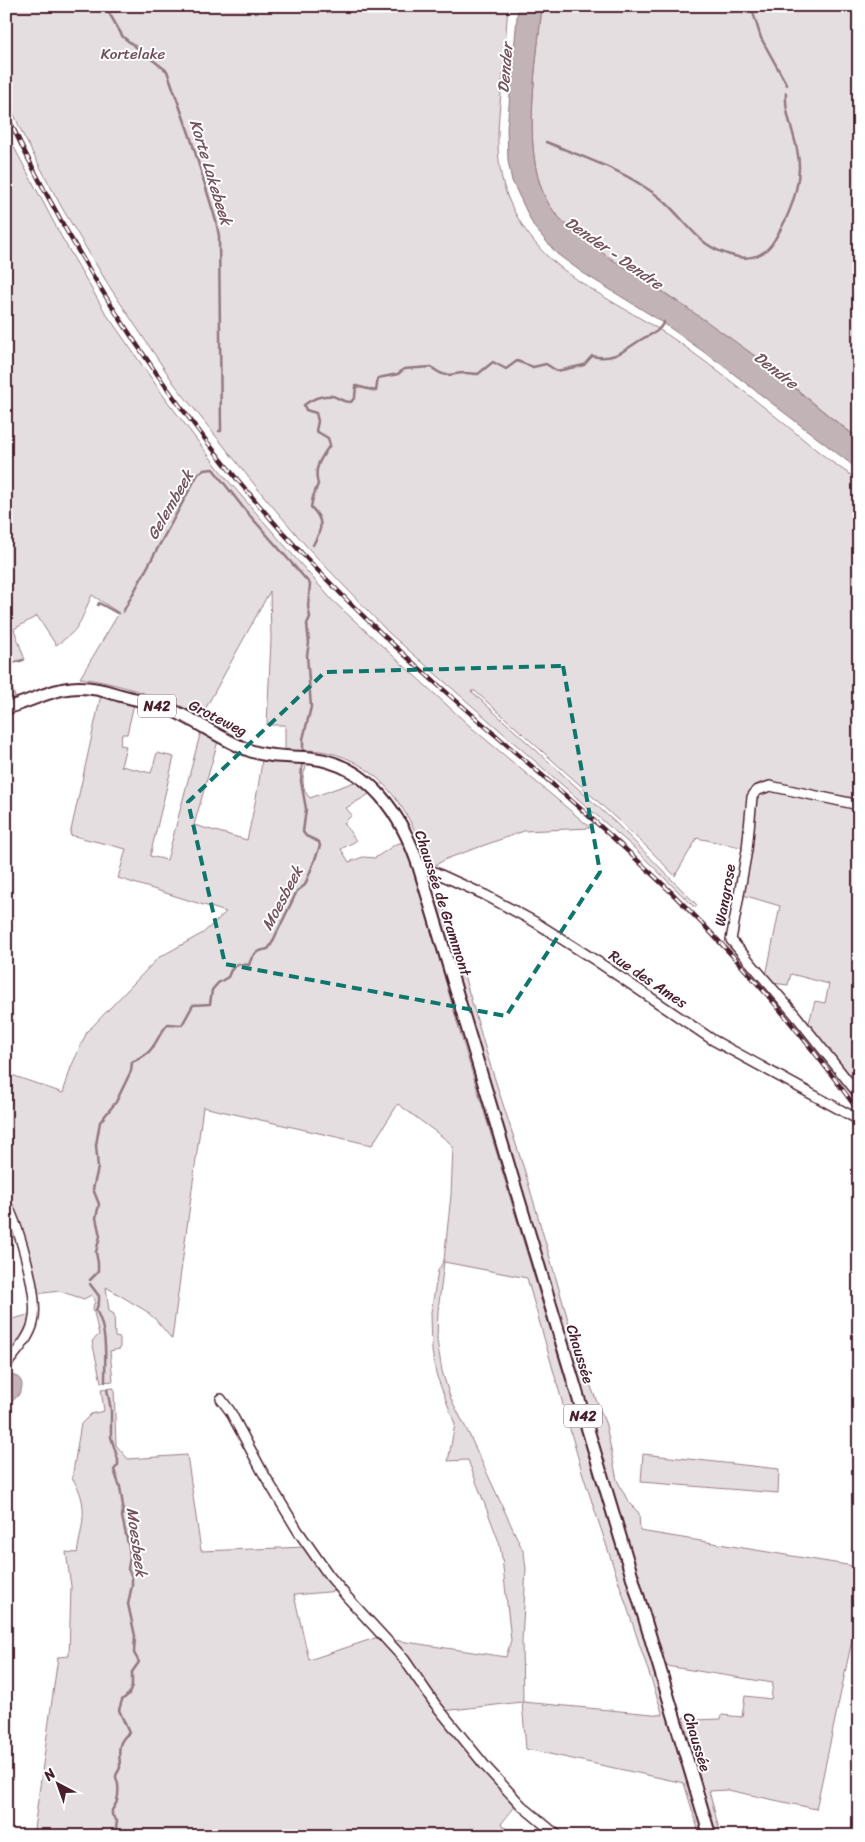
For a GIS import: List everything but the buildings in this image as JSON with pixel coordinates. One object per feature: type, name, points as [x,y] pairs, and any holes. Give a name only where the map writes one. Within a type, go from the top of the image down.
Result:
[{"type":"main road","name":"Groteweg","points":[[6,708],[64,689],[83,687],[101,690],[173,711],[248,750],[264,755],[303,758]]},
{"type":"main road","name":"Chaussée de Grammont","points":[[303,758],[330,762],[355,774],[372,786],[387,802],[410,842],[456,996]]},
{"type":"main road","name":"Chaussée","points":[[456,996],[710,1836]]},
{"type":"street","name":"Wangrose","points":[[859,805],[770,786],[756,791],[752,797],[747,850],[731,940],[797,1017],[859,1095]]},
{"type":"street","name":"Rue des Ames","points":[[418,867],[430,870],[485,894],[535,922],[713,1040],[859,1120]]},
{"type":"street","points":[[6,1204],[14,1220],[24,1254],[33,1292],[35,1316],[29,1333],[6,1365]]},
{"type":"street","points":[[221,1399],[230,1411],[262,1471],[298,1530],[328,1574],[404,1659],[435,1704],[486,1767],[522,1806],[558,1836]]},
{"type":"highlighted area","points":[[563,666],[600,872],[506,1016],[225,964],[188,802],[325,672]]},
{"type":"green space","name":"Kortelake","points":[[6,6],[508,6],[498,152],[503,183],[508,198],[530,237],[548,257],[580,282],[684,346],[828,459],[859,480],[859,799],[771,782],[759,783],[749,793],[745,848],[697,838],[675,876],[649,849],[580,785],[475,691],[471,691],[617,824],[697,905],[695,908],[634,848],[389,633],[308,548],[262,494],[175,385],[109,286],[62,208],[23,135],[6,96]]},
{"type":"green space","points":[[542,6],[859,6],[859,439],[752,354],[665,293],[599,251],[566,225],[554,211],[545,197],[538,177],[532,129],[534,77]]},
{"type":"green space","points":[[6,132],[61,236],[105,312],[168,402],[225,477],[332,600],[472,728],[591,828],[524,831],[446,859],[434,866],[423,853],[417,835],[398,801],[377,778],[365,768],[336,754],[311,750],[285,752],[285,725],[267,725],[271,640],[270,591],[203,713],[193,708],[191,711],[151,695],[123,687],[80,678],[119,613],[92,595],[76,629],[56,645],[37,616],[14,629],[25,660],[7,664],[6,668]]},
{"type":"green space","points":[[6,668],[15,697],[6,699]]},
{"type":"green space","points":[[101,695],[134,704],[127,734],[122,734],[120,745],[126,746],[121,766],[151,773],[157,753],[174,757],[150,856],[167,860],[201,731],[218,741],[194,825],[247,840],[258,790],[262,760],[304,764],[306,768],[303,775],[303,783],[305,791],[310,798],[357,781],[371,793],[346,808],[352,815],[344,823],[356,841],[341,849],[349,862],[363,857],[375,858],[396,844],[404,842],[413,865],[459,1029],[704,1836],[700,1836],[684,1783],[526,1749],[522,1702],[443,1711],[393,1640],[506,1657],[511,1640],[499,1542],[468,1460],[448,1461],[455,1424],[436,1374],[432,1351],[431,1312],[438,1271],[444,1260],[451,1195],[453,1147],[448,1141],[398,1104],[372,1145],[203,1107],[172,1339],[146,1311],[106,1287],[109,1311],[114,1314],[115,1337],[120,1338],[120,1349],[110,1351],[113,1381],[101,1382],[92,1341],[99,1335],[93,1308],[95,1300],[91,1295],[84,1299],[59,1291],[36,1294],[6,1200],[6,1073],[63,1093],[71,1067],[87,1032],[158,958],[203,933],[226,912],[118,878],[126,849],[70,835]],"holes":[[[444,1262],[527,1278],[583,1475],[663,1715],[523,1702],[522,1641],[526,1569],[524,1553],[450,1397],[442,1371],[437,1340],[438,1311]]]},
{"type":"green space","points":[[772,790],[859,806],[859,1078],[857,1087],[808,1026],[815,1001],[825,1003],[829,984],[791,974],[788,985],[772,983],[766,976],[780,906],[743,895],[755,798],[760,793]]},
{"type":"green space","points":[[442,900],[573,1337],[606,1425],[617,1480],[629,1503],[639,1513],[640,1531],[859,1567],[859,1607],[816,1809],[728,1790],[709,1791],[721,1836],[716,1836],[683,1718],[692,1714],[694,1720],[721,1719],[722,1715],[742,1717],[745,1696],[771,1699],[773,1683],[666,1666],[435,901]]},
{"type":"green space","points":[[31,1314],[25,1332],[6,1359],[6,1321]]},
{"type":"green space","points":[[114,1388],[116,1445],[128,1459],[187,1455],[201,1551],[307,1547],[339,1591],[294,1595],[309,1660],[381,1636],[517,1804],[501,1824],[511,1833],[532,1836],[33,1836],[58,1657],[69,1656],[71,1586],[66,1552],[77,1553],[82,1523],[83,1506],[81,1497],[78,1487],[72,1478],[81,1424],[91,1414],[104,1411],[101,1389]]},
{"type":"green space","points":[[643,1454],[779,1469],[778,1493],[641,1482]]},
{"type":"shaded area","points":[[518,6],[542,6],[534,77],[532,129],[538,177],[545,197],[553,210],[591,245],[742,347],[859,439],[859,470],[722,365],[659,320],[583,273],[557,254],[534,227],[512,181],[508,161],[507,128]]},
{"type":"shaded area","points":[[11,1375],[21,1380],[22,1384],[16,1398],[7,1403],[6,1381]]},
{"type":"waterway","name":"Korte Lakebeek","points":[[105,6],[123,37],[167,71],[191,139],[216,221],[219,236],[221,431],[219,431]]},
{"type":"waterway","points":[[751,6],[761,38],[787,85]]},
{"type":"waterway","points":[[546,142],[608,167],[632,179],[664,201],[698,237],[715,249],[738,257],[756,256],[765,252],[780,231],[797,186],[799,158],[787,112],[786,93]]},
{"type":"waterway","name":"Moesbeek","points":[[313,545],[321,525],[311,507],[318,484],[316,473],[321,459],[330,445],[328,438],[316,431],[318,421],[316,413],[306,410],[304,405],[307,403],[325,396],[351,402],[355,397],[356,386],[376,391],[378,378],[398,374],[404,369],[431,367],[448,375],[478,374],[493,362],[506,369],[517,361],[533,367],[546,364],[557,371],[584,365],[592,356],[607,357],[619,354],[654,333],[664,322]]},
{"type":"waterway","name":"Gelembeek","points":[[123,612],[198,474],[204,470],[213,469],[245,510],[310,584],[307,655],[311,707],[303,739],[303,750]]},
{"type":"waterway","name":"Gelembeek","points":[[98,605],[99,603],[117,613]]},
{"type":"waterway","name":"Gelembeek","points":[[9,664],[23,660]]},
{"type":"waterway","name":"Moesbeek","points":[[90,1280],[98,1272],[96,1252],[100,1236],[96,1218],[99,1204],[93,1189],[98,1168],[96,1145],[100,1122],[116,1102],[131,1071],[132,1062],[146,1054],[154,1046],[168,1024],[182,1025],[193,1005],[210,1004],[212,990],[218,983],[228,977],[231,970],[238,964],[249,965],[255,954],[268,949],[271,945],[297,891],[305,885],[320,846],[319,842],[306,836],[303,832],[306,809],[301,781],[302,766]]},
{"type":"waterway","points":[[90,1284],[99,1296],[96,1310],[104,1336],[105,1382]]},
{"type":"waterway","name":"Moesbeek","points":[[107,1389],[111,1410],[111,1437],[118,1460],[118,1465],[114,1470],[120,1487],[123,1506],[122,1517],[130,1557],[128,1569],[132,1577],[128,1604],[135,1636],[134,1653],[139,1662],[132,1672],[132,1686],[129,1694],[122,1700],[119,1710],[129,1733],[121,1743],[120,1767],[116,1776],[118,1794],[116,1804],[112,1810],[112,1815],[117,1821],[115,1836]]},
{"type":"railway","points":[[6,113],[39,180],[75,246],[114,310],[200,433],[247,491],[296,547],[383,635],[599,825],[696,917],[781,1011],[859,1112]]},
{"type":"water label","name":"Dender","points":[[505,68]]},
{"type":"water label","name":"Dender - Dendre","points":[[614,253]]},
{"type":"water label","name":"Dendre","points":[[776,370]]}]
